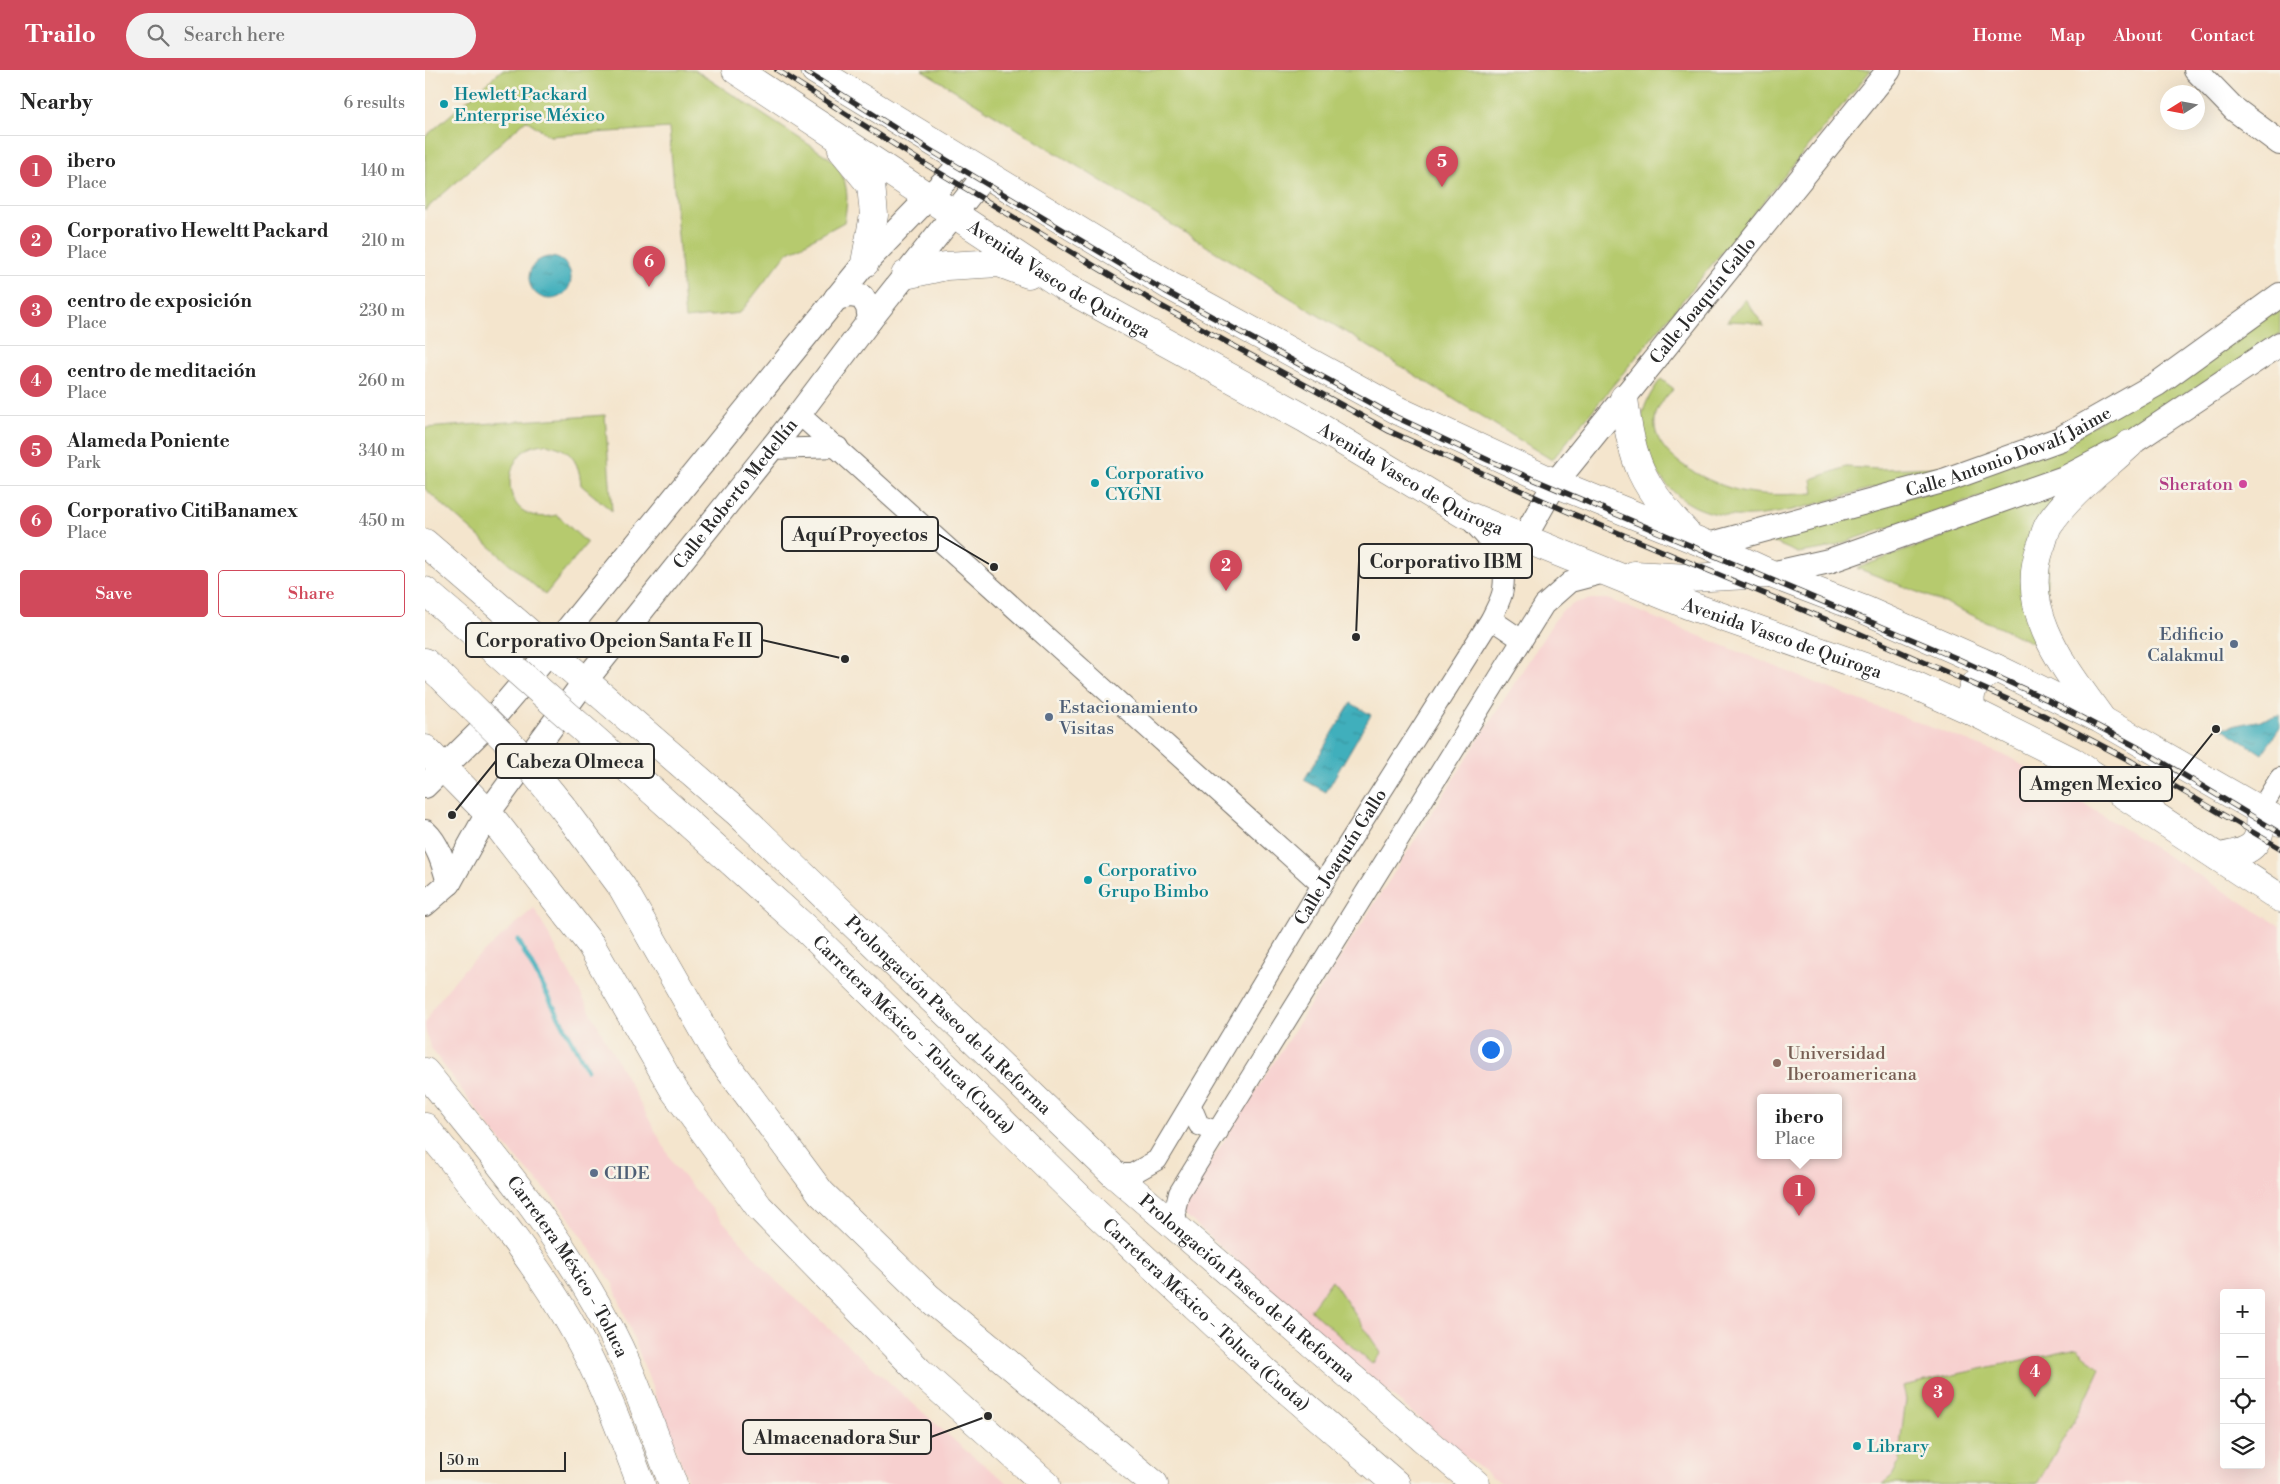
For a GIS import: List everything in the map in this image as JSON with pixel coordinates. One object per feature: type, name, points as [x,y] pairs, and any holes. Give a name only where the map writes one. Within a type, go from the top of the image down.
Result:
[{"type":"main road","name":"Avenida Vasco de Quiroga","points":[[736,70],[1063,286],[1306,419],[1465,514],[1688,605],[1910,683],[1972,711],[2072,761],[2278,895]]},
{"type":"main road","points":[[815,70],[1170,286],[1399,411],[1555,482],[1700,542],[1771,574],[1873,613],[1996,668],[2100,719],[2270,816],[2259,831],[2251,847],[2243,853],[2218,857]]},
{"type":"main road","points":[[821,126],[871,185],[874,215],[865,263]]},
{"type":"main road","points":[[905,275],[946,266],[999,263],[1063,286]]},
{"type":"main road","points":[[1624,398],[1629,439],[1649,490],[1662,507],[1700,542]]},
{"type":"main road","points":[[2100,719],[2063,664],[2040,619],[2035,588],[2037,557],[2048,526],[2069,500],[2130,444]]},
{"type":"main road","name":"Prolongación Paseo de la Reforma","points":[[425,543],[766,839],[1114,1174],[1476,1484]]},
{"type":"main road","points":[[1608,572],[1689,578],[1771,574]]},
{"type":"main road","name":"Carretera México - Toluca (Cuota)","points":[[425,591],[617,759],[805,928],[1081,1199],[1251,1358],[1396,1484]]},
{"type":"main road","points":[[1972,711],[1970,693],[1973,685],[1996,668]]},
{"type":"main road","points":[[434,669],[514,748],[564,809],[622,887],[717,1053],[821,1193],[927,1297],[1154,1484]]},
{"type":"main road","points":[[425,749],[489,813],[591,945],[674,1090],[759,1207],[919,1371],[1046,1484]]},
{"type":"main road","name":"Carretera México - Toluca","points":[[425,1072],[533,1207],[596,1303],[619,1347],[642,1401],[673,1484]]},
{"type":"main road","name":"Carretera México - Toluca","points":[[425,1127],[545,1280],[564,1312],[614,1412],[641,1484]]},
{"type":"street","name":"Calle Joaquín Gallo","points":[[1524,538],[1555,482],[1889,70]]},
{"type":"street","points":[[2196,70],[2234,109],[2280,143]]},
{"type":"street","points":[[425,786],[488,724],[550,651],[865,263],[929,198],[974,168]]},
{"type":"street","name":"Calle Roberto Medellín","points":[[425,904],[449,883],[489,813],[585,681],[799,414],[953,214],[974,168]]},
{"type":"street","points":[[836,298],[850,295],[862,297],[868,307],[870,320]]},
{"type":"street","name":"Calle Antonio Dovalí Jaime","points":[[1700,542],[1946,480],[2060,439],[2157,384],[2280,295]]},
{"type":"street","points":[[1771,574],[1829,561],[1947,521],[2067,477],[2130,444],[2280,344]]},
{"type":"street","points":[[799,414],[838,447],[930,533],[1321,885]]},
{"type":"street","points":[[770,449],[838,447]]},
{"type":"street","name":"Calle Joaquín Gallo","points":[[1114,1174],[1132,1174],[1157,1160],[1191,1106],[1321,885],[1491,619],[1503,590],[1503,572],[1499,554],[1492,542],[1465,514]]},
{"type":"street","points":[[1177,1229],[1175,1210],[1179,1193],[1544,605],[1571,582],[1608,572]]},
{"type":"street","points":[[1491,619],[1522,640]]},
{"type":"street","points":[[2270,816],[2280,778]]},
{"type":"street","points":[[425,832],[432,838],[442,859],[449,883]]},
{"type":"street","points":[[1191,1106],[1199,1125],[1218,1132]]},
{"type":"shaded area","name":"Universidad Iberoamericana","points":[[1591,599],[1608,599],[1841,693],[2009,757],[2280,926],[2280,1484],[1501,1484],[1449,1444],[1282,1301],[1180,1210],[1562,611],[1575,603]]},
{"type":"shaded area","points":[[534,908],[675,1167],[776,1281],[965,1450],[1009,1484],[689,1484],[613,1284],[564,1210],[493,1132],[430,1047],[425,1029],[425,1023],[435,1005],[464,969]]},
{"type":"green space","points":[[502,70],[695,70],[831,159],[841,174],[846,189],[847,204],[844,222],[787,253],[740,313],[685,319],[669,128],[550,136],[526,120],[425,210],[425,137]]},
{"type":"green space","points":[[922,70],[1871,70],[1552,460]]},
{"type":"green space","points":[[1745,299],[1764,326],[1749,322],[1727,321]]},
{"type":"green space","points":[[2280,304],[2280,334],[2072,466],[1824,549],[1798,553],[1766,539],[1818,527],[2060,447]]},
{"type":"green space","points":[[1661,379],[1674,389],[1659,407],[1655,424],[1659,440],[1670,455],[1686,467],[1723,486],[1760,494],[1814,493],[1812,479],[1846,467],[1878,469],[1943,467],[1818,504],[1790,510],[1763,515],[1736,516],[1711,512],[1688,503],[1667,485],[1645,448],[1641,427],[1642,417],[1649,398]]},
{"type":"green space","points":[[605,415],[612,511],[581,485],[580,474],[574,460],[562,449],[542,444],[526,450],[515,462],[510,478],[512,494],[519,508],[534,516],[557,515],[587,543],[545,595],[425,489],[425,428]]},
{"type":"green space","points":[[2071,486],[2053,502],[2042,647],[1950,605],[1857,568],[1965,529]]},
{"type":"green space","points":[[1332,1280],[1381,1353],[1372,1364],[1310,1310]]},
{"type":"green space","points":[[2077,1348],[2100,1368],[2084,1403],[2037,1484],[1882,1484],[1892,1476],[1900,1461],[1906,1400],[1903,1386]]},
{"type":"water","points":[[550,257],[565,263],[571,278],[565,293],[550,299],[535,293],[529,278],[535,263]]},
{"type":"water","points":[[1351,703],[1371,715],[1326,792],[1304,780]]},
{"type":"water","points":[[2280,716],[2280,728],[2262,754],[2222,728]]},
{"type":"waterway","points":[[518,940],[587,1069]]},
{"type":"railway","points":[[777,70],[925,164],[1161,306],[1389,431],[1573,514],[1856,632],[2043,715],[2131,761],[2280,848]]},
{"type":"railway","points":[[803,70],[930,150],[1165,291],[1396,417],[1488,460],[1956,658],[2048,700],[2139,748],[2280,833]]},
{"type":"place","name":"Hewlett Packard Enterprise México","points":[[444,104]]},
{"type":"place","name":"Alameda Poniente","points":[[1442,187]]},
{"type":"place","name":"Corporativo CitiBanamex","points":[[649,287]]},
{"type":"place","name":"Corporativo CYGNI","points":[[1095,483]]},
{"type":"place","name":"Sheraton","points":[[2243,484]]},
{"type":"place","name":"Aquí Proyectos","points":[[994,567]]},
{"type":"place","name":"Corporativo Heweltt Packard","points":[[1226,591]]},
{"type":"place","name":"Corporativo IBM","points":[[1356,637]]},
{"type":"place","name":"Edificio Calakmul","points":[[2234,644]]},
{"type":"place","name":"Corporativo Opcion Santa Fe II","points":[[845,659]]},
{"type":"place","name":"Estacionamiento Visitas","points":[[1049,717]]},
{"type":"place","name":"Amgen Mexico","points":[[2216,729]]},
{"type":"place","name":"Cabeza Olmeca","points":[[452,815]]},
{"type":"place","name":"Corporativo Grupo Bimbo","points":[[1088,880]]},
{"type":"place","name":"Universidad Iberoamericana","points":[[1777,1063]]},
{"type":"place","name":"CIDE","points":[[594,1173]]},
{"type":"place","name":"ibero","points":[[1799,1216]]},
{"type":"place","name":"centro de meditación","points":[[2035,1397]]},
{"type":"place","name":"Almacenadora Sur","points":[[988,1416]]},
{"type":"place","name":"centro de exposición","points":[[1938,1418]]},
{"type":"place","name":"Library","points":[[1857,1446]]}]
